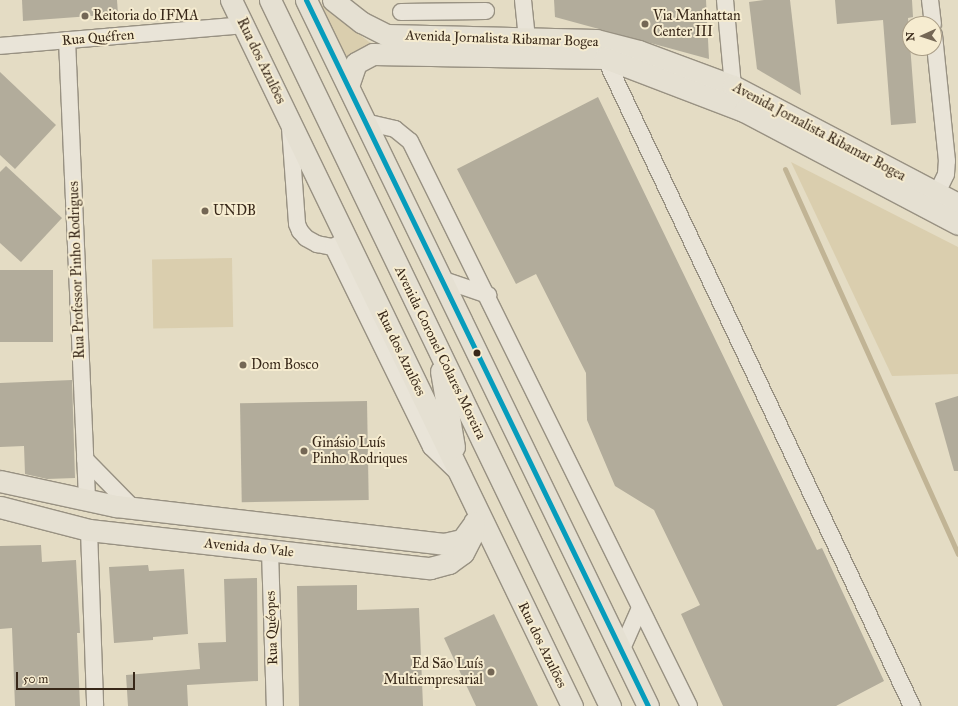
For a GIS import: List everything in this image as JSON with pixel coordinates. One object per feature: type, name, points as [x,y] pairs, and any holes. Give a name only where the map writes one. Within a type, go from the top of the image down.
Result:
[{"type":"main road","name":"Rua dos Azulões","points":[[231,0],[290,121],[340,243],[459,473],[475,515],[572,706]]},
{"type":"main road","points":[[239,0],[243,25]]},
{"type":"main road","name":"Avenida Coronel Colares Moreira","points":[[270,0],[610,706]]},
{"type":"main road","points":[[306,0],[648,706]]},
{"type":"main road","name":"Avenida Jornalista Ribamar Bogea","points":[[333,0],[349,8],[387,35],[487,38],[528,48],[605,58],[734,107],[933,201],[958,204]]},
{"type":"main road","name":"Avenida Jornalista Ribamar Bogea","points":[[348,86],[356,63],[373,54],[528,48],[609,42],[733,86],[933,201],[958,224]]},
{"type":"main road","points":[[436,345],[459,473]]},
{"type":"main road","name":"Avenida do Vale","points":[[0,481],[87,501],[133,508],[444,544],[462,540],[475,515]]},
{"type":"main road","points":[[0,495],[34,490]]},
{"type":"main road","name":"Avenida do Vale","points":[[0,507],[89,530],[430,568],[449,563],[463,553],[472,535],[475,515]]},
{"type":"main road","points":[[169,512],[217,545]]},
{"type":"street","points":[[523,0],[528,48]]},
{"type":"street","points":[[725,0],[733,86]]},
{"type":"street","points":[[930,0],[932,16]]},
{"type":"street","points":[[401,12],[486,6],[487,38]]},
{"type":"street","name":"Rua Quéfren","points":[[0,46],[243,25]]},
{"type":"street","name":"Rua Professor Pinho Rodrigues","points":[[67,40],[87,501]]},
{"type":"street","points":[[933,201],[946,174],[947,161],[936,56]]},
{"type":"street","points":[[605,58],[912,706]]},
{"type":"street","points":[[290,121],[297,224],[306,238],[317,244],[340,243]]},
{"type":"street","points":[[365,122],[395,129],[410,141],[488,295],[689,706]]},
{"type":"street","points":[[441,279],[488,295]]},
{"type":"street","points":[[85,460],[133,508]]},
{"type":"street","points":[[89,530],[95,706]]},
{"type":"street","name":"Rua Quéopes","points":[[270,550],[275,706]]},
{"type":"street","points":[[621,651],[640,608]]},
{"type":"shaded area","points":[[316,0],[369,42],[383,47],[347,61]]},
{"type":"shaded area","points":[[791,162],[958,247],[958,374],[892,376]]},
{"type":"shaded area","points":[[232,258],[233,327],[153,328],[152,259]]},
{"type":"building","points":[[22,0],[117,0],[118,14],[23,21]]},
{"type":"building","name":"Via Manhattan Center III","points":[[554,0],[706,0],[709,59],[555,17]]},
{"type":"building","points":[[764,0],[790,0],[801,95],[757,69],[749,2]]},
{"type":"building","points":[[835,0],[912,0],[913,16],[902,16],[902,56],[911,56],[916,123],[891,125],[883,20],[837,24]]},
{"type":"building","points":[[0,72],[56,125],[15,169],[0,155]]},
{"type":"building","points":[[598,97],[817,550],[822,548],[884,681],[836,706],[723,706],[681,614],[700,605],[654,510],[615,486],[587,420],[586,373],[536,274],[516,284],[457,169]]},
{"type":"building","points":[[6,166],[62,218],[21,262],[0,243],[0,172]]},
{"type":"building","points":[[0,270],[53,270],[53,342],[0,342]]},
{"type":"building","points":[[72,380],[75,478],[47,479],[25,474],[24,446],[0,447],[0,383]]},
{"type":"building","points":[[958,396],[958,471],[954,471],[935,403]]},
{"type":"building","name":"Ginásio Luís Pinho Rodriques","points":[[367,401],[369,500],[242,502],[240,403]]},
{"type":"building","points":[[41,545],[42,562],[76,560],[80,633],[77,633],[80,706],[15,706],[12,628],[0,629],[0,546]]},
{"type":"building","points":[[148,565],[149,571],[184,569],[188,634],[153,637],[153,640],[114,643],[109,567]]},
{"type":"building","points":[[257,578],[258,681],[187,685],[188,706],[128,706],[126,675],[200,669],[198,643],[226,642],[224,579]]},
{"type":"building","points":[[357,585],[357,610],[419,608],[423,706],[299,706],[297,586]]},
{"type":"building","name":"Ed São Luís Multiempresarial","points":[[494,614],[538,706],[476,706],[444,638]]},
{"type":"waterway","points":[[785,169],[958,554]]},
{"type":"transit line","points":[[306,0],[648,706]]},
{"type":"place","name":"Reitoria do IFMA","points":[[85,16]]},
{"type":"place","name":"Via Manhattan Center III","points":[[645,24]]},
{"type":"place","name":"UNDB","points":[[205,211]]},
{"type":"place","name":"Dom Bosco","points":[[243,365]]},
{"type":"place","name":"Ginásio Luís Pinho Rodriques","points":[[304,451]]},
{"type":"place","name":"Ed São Luís Multiempresarial","points":[[491,672]]}]
